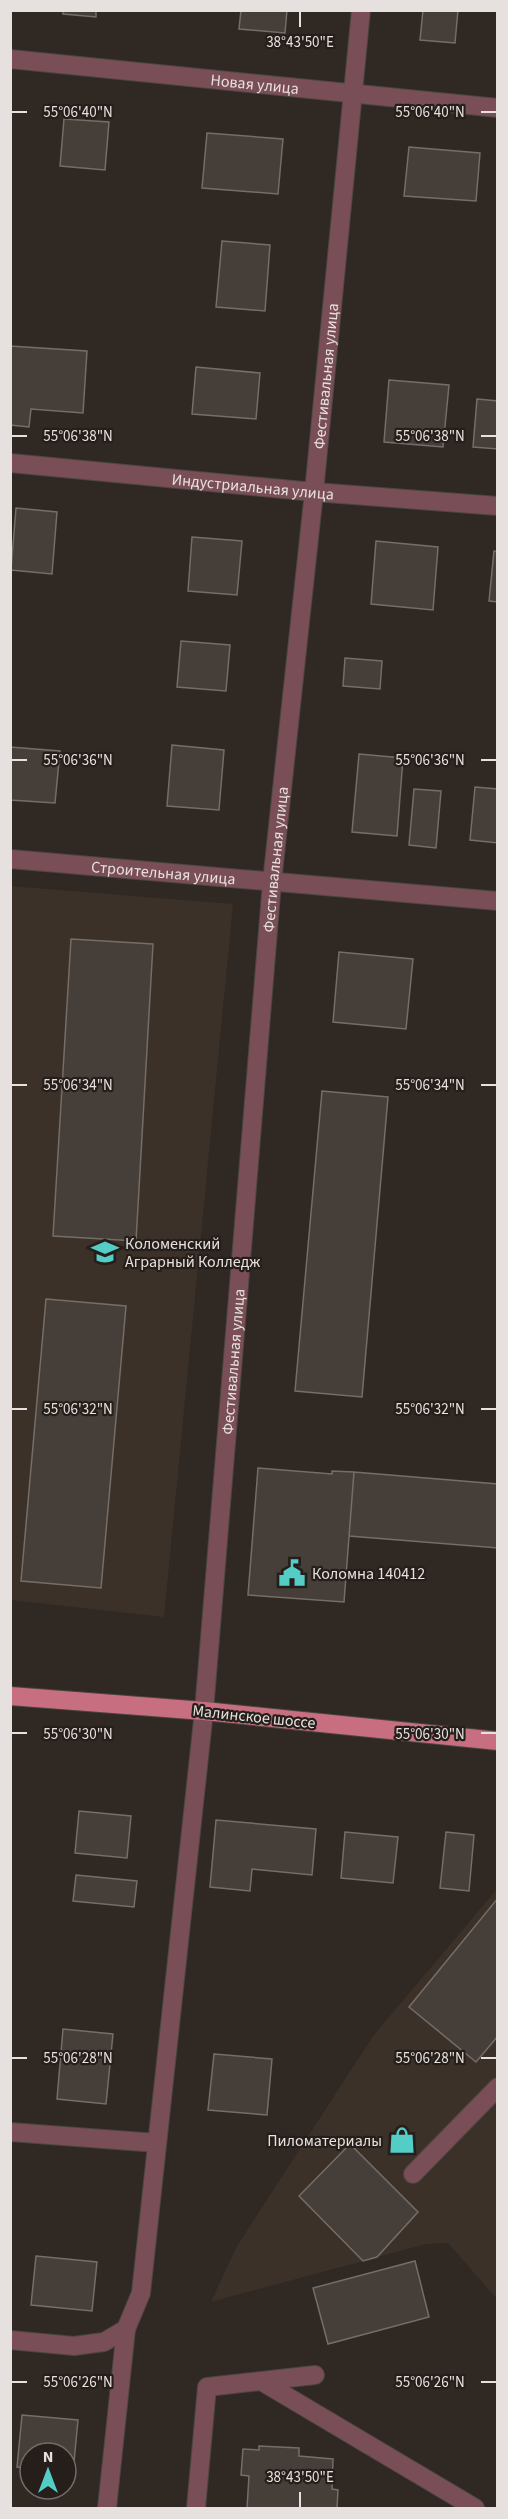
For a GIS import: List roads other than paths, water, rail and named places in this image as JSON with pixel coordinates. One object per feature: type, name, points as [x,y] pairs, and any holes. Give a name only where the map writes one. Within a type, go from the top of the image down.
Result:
[{"type":"main road","name":"Малинское шоссе","points":[[10,1696],[204,1711],[498,1741]]},
{"type":"street","name":"Фестивальная улица","points":[[107,2508],[126,2329],[141,2293],[204,1711],[272,882],[314,492],[361,10]]},
{"type":"street","name":"Новая улица","points":[[10,59],[498,108]]},
{"type":"street","name":"Индустриальная улица","points":[[10,463],[314,492],[498,506]]},
{"type":"street","name":"Строительная улица","points":[[10,859],[498,901]]},
{"type":"street","points":[[412,2174],[496,2093]]},
{"type":"street","points":[[10,2132],[157,2143]]},
{"type":"street","points":[[10,2340],[75,2346],[104,2342],[126,2329]]},
{"type":"street","points":[[196,2508],[207,2387],[315,2375]]},
{"type":"street","points":[[261,2381],[475,2508]]},
{"type":"place","name":"Коломенский Аграрный Колледж","points":[[105,1252]]},
{"type":"place","name":"Коломна 140412","points":[[292,1573]]},
{"type":"place","name":"Пиломатериалы","points":[[402,2140]]}]
